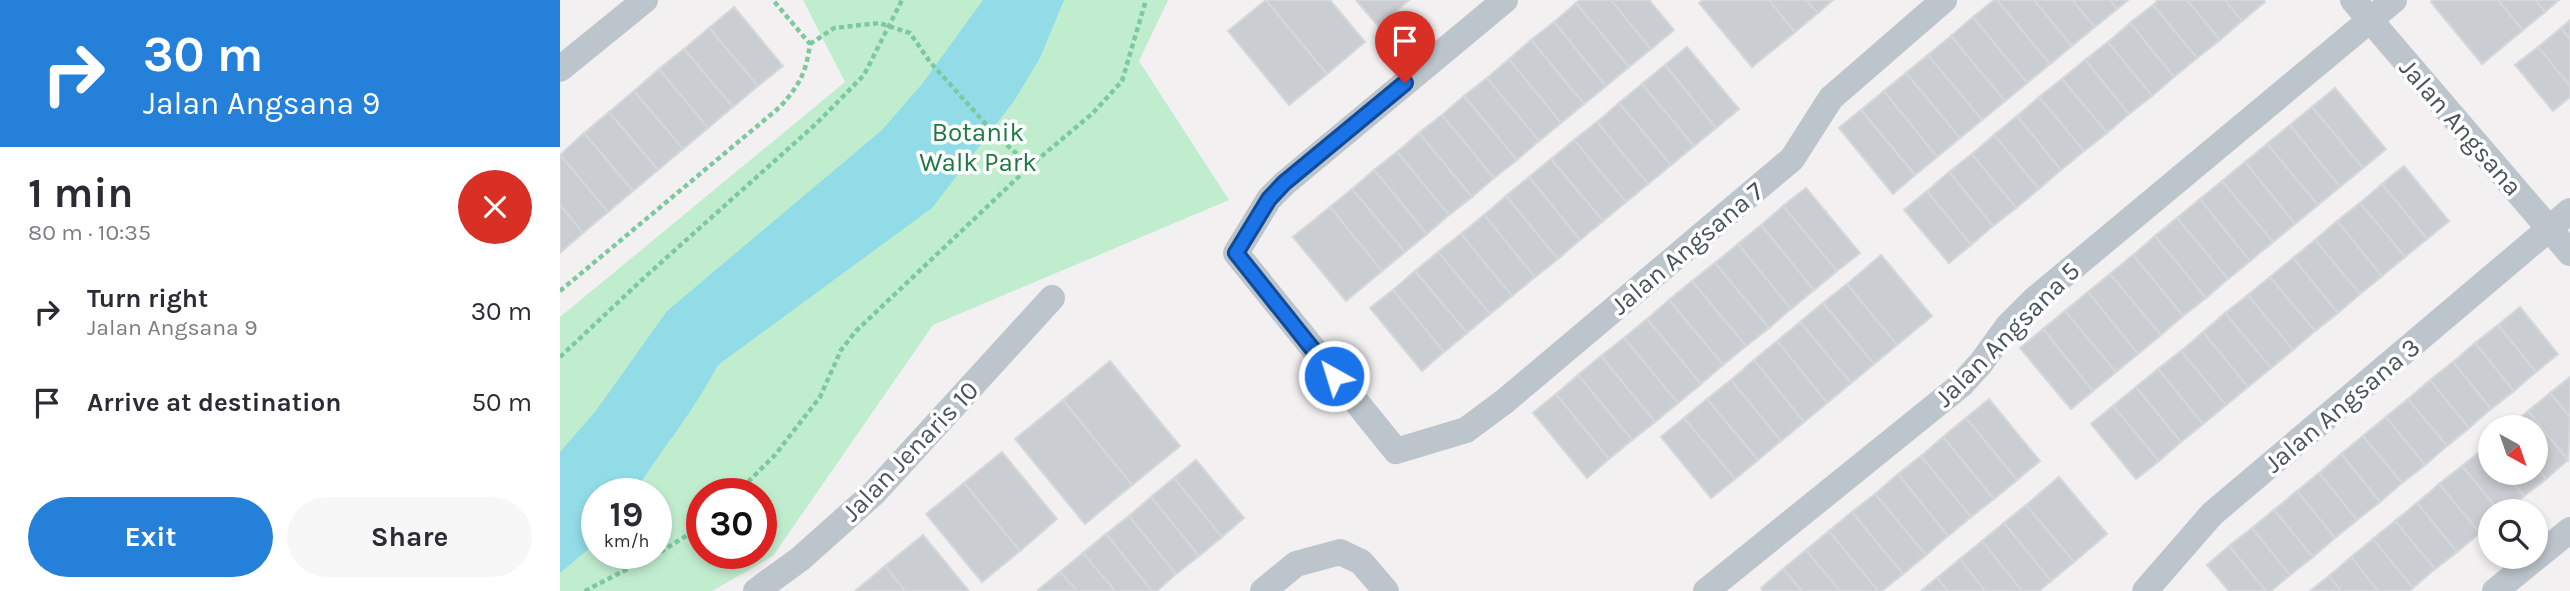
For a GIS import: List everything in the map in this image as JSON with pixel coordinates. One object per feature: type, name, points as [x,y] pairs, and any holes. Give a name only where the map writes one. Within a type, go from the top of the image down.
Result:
[{"type":"street","points":[[560,69],[645,0]]},
{"type":"street","name":"Jalan Angsana 7","points":[[1505,0],[1284,183],[1269,199],[1236,253],[1396,451],[1466,430],[1505,401],[1793,159],[1831,98],[1944,0]]},
{"type":"street","name":"Jalan Angsana","points":[[2353,0],[2570,253]]},
{"type":"street","name":"Jalan Angsana 5","points":[[1706,591],[1961,385],[2007,327],[2035,299],[2394,0]]},
{"type":"street","name":"Jalan Angsana 3","points":[[2145,591],[2212,514],[2570,211]]},
{"type":"street","name":"Jalan Jenaris 10","points":[[756,591],[800,559],[874,494],[1052,298]]},
{"type":"street","points":[[2495,591],[2570,530]]},
{"type":"street","points":[[1262,591],[1296,564],[1340,552],[1361,562],[1386,591]]},
{"type":"path","points":[[560,291],[780,107],[798,86],[807,68],[810,44],[773,0]]},
{"type":"path","points":[[560,357],[817,122],[864,75],[902,0]]},
{"type":"path","points":[[752,478],[775,455],[820,397],[841,350],[856,331],[1030,166],[1093,113],[1122,81],[1146,0]]},
{"type":"path","points":[[810,44],[834,27],[879,23],[910,33],[930,62],[995,134],[1030,166]]},
{"type":"path","points":[[586,591],[686,536]]},
{"type":"green space","name":"Botanik Walk Park","points":[[803,0],[1168,0],[1139,61],[1229,200],[933,325],[777,550],[777,478],[686,478],[686,569],[750,569],[712,591],[560,591],[560,317],[845,82]]},
{"type":"water","points":[[983,0],[1064,0],[1040,58],[1014,101],[932,208],[718,365],[699,398],[644,478],[581,478],[581,555],[560,573],[560,452],[595,412],[667,311],[882,130],[922,84]]},
{"type":"building","points":[[1266,0],[1327,74],[1289,105],[1228,31]]},
{"type":"building","points":[[1266,0],[1330,0],[1365,42],[1327,74]]},
{"type":"building","points":[[1356,0],[1409,0],[1378,26]]},
{"type":"building","points":[[1580,0],[1611,0],[1651,49],[1629,67],[1576,3]]},
{"type":"building","points":[[1611,0],[1649,0],[1674,30],[1651,49]]},
{"type":"building","points":[[1703,0],[1769,0],[1795,32],[1752,67],[1699,3]]},
{"type":"building","points":[[1769,0],[1806,0],[1818,13],[1795,32]]},
{"type":"building","points":[[1806,0],[1833,0],[1818,13]]},
{"type":"building","points":[[1997,0],[2050,64],[2027,83],[1973,17]]},
{"type":"building","points":[[1997,0],[2034,0],[2072,46],[2050,64]]},
{"type":"building","points":[[2034,0],[2072,0],[2095,27],[2072,46]]},
{"type":"building","points":[[2072,0],[2110,0],[2117,9],[2095,27]]},
{"type":"building","points":[[2110,0],[2128,0],[2117,9]]},
{"type":"building","points":[[2158,0],[2187,0],[2220,40],[2197,58],[2153,5]]},
{"type":"building","points":[[2187,0],[2225,0],[2242,21],[2220,40]]},
{"type":"building","points":[[2225,0],[2263,0],[2265,2],[2242,21]]},
{"type":"building","points":[[2498,0],[2523,30],[2482,64],[2431,2]]},
{"type":"building","points":[[2498,0],[2536,0],[2545,12],[2523,30]]},
{"type":"building","points":[[2536,0],[2559,0],[2545,12]]},
{"type":"building","points":[[1576,3],[1629,67],[1606,86],[1554,22]]},
{"type":"building","points":[[2153,5],[2197,58],[2174,77],[2130,23]]},
{"type":"building","points":[[734,7],[783,66],[758,86],[709,28]]},
{"type":"building","points":[[1973,17],[2027,83],[2005,101],[1951,36]]},
{"type":"building","points":[[2570,20],[2570,39],[2561,28]]},
{"type":"building","points":[[1554,22],[1606,86],[1584,104],[1531,40]]},
{"type":"building","points":[[2130,23],[2174,77],[2152,96],[2108,42]]},
{"type":"building","points":[[709,28],[758,86],[733,107],[684,49]]},
{"type":"building","points":[[2561,28],[2570,39],[2570,86],[2538,47]]},
{"type":"building","points":[[1951,36],[2005,101],[1982,120],[1928,55]]},
{"type":"building","points":[[1531,40],[1584,104],[1561,123],[1509,59]]},
{"type":"building","points":[[2108,42],[2152,96],[2129,114],[2085,60]]},
{"type":"building","points":[[1687,47],[1739,109],[1716,128],[1665,65]]},
{"type":"building","points":[[2538,47],[2570,86],[2570,97],[2553,111],[2515,65]]},
{"type":"building","points":[[684,49],[733,107],[708,128],[659,69]]},
{"type":"building","points":[[1928,55],[1982,120],[1960,138],[1906,73]]},
{"type":"building","points":[[1509,59],[1561,123],[1539,141],[1487,78]]},
{"type":"building","points":[[2085,60],[2129,114],[2107,133],[2062,79]]},
{"type":"building","points":[[1665,65],[1716,128],[1694,146],[1642,84]]},
{"type":"building","points":[[659,69],[708,128],[683,149],[634,91]]},
{"type":"building","points":[[1906,73],[1960,138],[1937,157],[1884,91]]},
{"type":"building","points":[[1487,78],[1539,141],[1517,160],[1464,96]]},
{"type":"building","points":[[2062,79],[2107,133],[2084,151],[2039,97]]},
{"type":"building","points":[[1642,84],[1694,146],[1671,165],[1619,103]]},
{"type":"building","points":[[2335,88],[2386,149],[2363,168],[2312,107]]},
{"type":"building","points":[[634,91],[683,149],[658,170],[609,112]]},
{"type":"building","points":[[1884,91],[1937,157],[1915,175],[1861,110]]},
{"type":"building","points":[[1464,96],[1517,160],[1494,178],[1442,115]]},
{"type":"building","points":[[2039,97],[2084,151],[2061,170],[2017,116]]},
{"type":"building","points":[[1619,103],[1671,165],[1648,184],[1597,122]]},
{"type":"building","points":[[2312,107],[2363,168],[2340,187],[2290,125]]},
{"type":"building","points":[[1861,110],[1915,175],[1893,194],[1839,128]]},
{"type":"building","points":[[609,112],[658,170],[633,191],[584,133]]},
{"type":"building","points":[[1442,115],[1494,178],[1472,197],[1419,133]]},
{"type":"building","points":[[2017,116],[2061,170],[2039,189],[1994,135]]},
{"type":"building","points":[[1597,122],[1648,184],[1626,202],[1574,140]]},
{"type":"building","points":[[2290,125],[2340,187],[2318,205],[2267,144]]},
{"type":"building","points":[[584,133],[633,191],[608,212],[560,155]]},
{"type":"building","points":[[1419,133],[1472,197],[1449,215],[1397,152]]},
{"type":"building","points":[[1994,135],[2039,189],[2016,208],[1972,154]]},
{"type":"building","points":[[1574,140],[1626,202],[1603,221],[1551,159]]},
{"type":"building","points":[[2267,144],[2318,205],[2295,224],[2245,162]]},
{"type":"building","points":[[1397,152],[1449,215],[1427,234],[1374,170]]},
{"type":"building","points":[[1972,154],[2016,208],[1993,226],[1949,172]]},
{"type":"building","points":[[560,155],[608,212],[583,233],[560,205]]},
{"type":"building","points":[[1551,159],[1603,221],[1580,240],[1529,177]]},
{"type":"building","points":[[2245,162],[2295,224],[2273,242],[2222,181]]},
{"type":"building","points":[[2404,166],[2449,221],[2427,239],[2382,184]]},
{"type":"building","points":[[1374,170],[1427,234],[1405,252],[1352,189]]},
{"type":"building","points":[[1949,172],[1993,226],[1971,245],[1927,191]]},
{"type":"building","points":[[1529,177],[1580,240],[1558,259],[1506,196]]},
{"type":"building","points":[[2222,181],[2273,242],[2250,261],[2200,199]]},
{"type":"building","points":[[2382,184],[2427,239],[2405,257],[2360,203]]},
{"type":"building","points":[[1806,188],[1860,253],[1837,271],[1783,206]]},
{"type":"building","points":[[1352,189],[1405,252],[1382,271],[1330,207]]},
{"type":"building","points":[[1927,191],[1971,245],[1949,263],[1904,210]]},
{"type":"building","points":[[1506,196],[1558,259],[1535,277],[1484,215]]},
{"type":"building","points":[[2200,199],[2250,261],[2228,279],[2177,218]]},
{"type":"building","points":[[2360,203],[2405,257],[2382,276],[2337,221]]},
{"type":"building","points":[[560,205],[583,233],[560,253]]},
{"type":"building","points":[[1783,206],[1837,271],[1814,290],[1761,225]]},
{"type":"building","points":[[1330,207],[1382,271],[1346,301],[1293,237]]},
{"type":"building","points":[[1484,215],[1535,277],[1512,296],[1461,234]]},
{"type":"building","points":[[2177,218],[2228,279],[2206,298],[2155,236]]},
{"type":"building","points":[[2337,221],[2382,276],[2360,294],[2315,240]]},
{"type":"building","points":[[1761,225],[1814,290],[1791,309],[1738,244]]},
{"type":"building","points":[[1461,234],[1512,296],[1490,314],[1438,252]]},
{"type":"building","points":[[2155,236],[2206,298],[2183,316],[2133,255]]},
{"type":"building","points":[[2315,240],[2360,294],[2338,313],[2293,258]]},
{"type":"building","points":[[1738,244],[1791,309],[1769,328],[1715,263]]},
{"type":"building","points":[[1438,252],[1490,314],[1467,333],[1415,271]]},
{"type":"building","points":[[1881,255],[1932,316],[1897,345],[1847,284]]},
{"type":"building","points":[[2133,255],[2183,316],[2161,335],[2110,274]]},
{"type":"building","points":[[2293,258],[2338,313],[2315,331],[2270,277]]},
{"type":"building","points":[[1715,263],[1769,328],[1746,346],[1692,281]]},
{"type":"building","points":[[1415,271],[1467,333],[1444,352],[1393,290]]},
{"type":"building","points":[[2110,274],[2161,335],[2138,354],[2088,292]]},
{"type":"building","points":[[2270,277],[2315,331],[2293,350],[2248,295]]},
{"type":"building","points":[[1692,281],[1746,346],[1723,365],[1669,300]]},
{"type":"building","points":[[1847,284],[1897,345],[1874,364],[1823,303]]},
{"type":"building","points":[[1393,290],[1444,352],[1422,371],[1370,308]]},
{"type":"building","points":[[2088,292],[2138,354],[2116,372],[2065,311]]},
{"type":"building","points":[[2248,295],[2293,350],[2271,368],[2225,313]]},
{"type":"building","points":[[1669,300],[1723,365],[1701,384],[1647,319]]},
{"type":"building","points":[[1823,303],[1874,364],[1851,383],[1800,322]]},
{"type":"building","points":[[2520,307],[2558,354],[2536,372],[2498,325]]},
{"type":"building","points":[[2065,311],[2116,372],[2093,391],[2043,329]]},
{"type":"building","points":[[2225,313],[2271,368],[2248,387],[2203,332]]},
{"type":"building","points":[[1647,319],[1701,384],[1678,403],[1624,338]]},
{"type":"building","points":[[1800,322],[1851,383],[1827,403],[1777,341]]},
{"type":"building","points":[[2498,325],[2536,372],[2514,391],[2475,343]]},
{"type":"building","points":[[2043,329],[2093,391],[2071,409],[2020,348]]},
{"type":"building","points":[[2203,332],[2248,387],[2226,405],[2181,351]]},
{"type":"building","points":[[1624,338],[1678,403],[1655,422],[1601,356]]},
{"type":"building","points":[[1777,341],[1827,403],[1804,422],[1754,360]]},
{"type":"building","points":[[2475,343],[2514,391],[2491,409],[2453,362]]},
{"type":"building","points":[[2181,351],[2226,405],[2203,424],[2158,369]]},
{"type":"building","points":[[1601,356],[1655,422],[1632,440],[1578,375]]},
{"type":"building","points":[[1754,360],[1804,422],[1781,441],[1731,380]]},
{"type":"building","points":[[1110,361],[1180,446],[1132,485],[1063,400]]},
{"type":"building","points":[[2453,362],[2491,409],[2484,415],[2478,415],[2478,420],[2469,428],[2430,380]]},
{"type":"building","points":[[2158,369],[2203,424],[2181,442],[2136,387]]},
{"type":"building","points":[[1578,375],[1632,440],[1609,459],[1556,394]]},
{"type":"building","points":[[2570,377],[2570,417],[2550,393]]},
{"type":"building","points":[[1731,380],[1781,441],[1758,460],[1707,399]]},
{"type":"building","points":[[2430,380],[2469,428],[2447,446],[2408,399]]},
{"type":"building","points":[[2136,387],[2181,442],[2159,461],[2113,406]]},
{"type":"building","points":[[2550,393],[2570,417],[2568,460],[2548,436],[2548,415],[2531,415],[2528,411]]},
{"type":"building","points":[[1556,394],[1609,459],[1587,478],[1533,413]]},
{"type":"building","points":[[1707,399],[1758,460],[1735,479],[1684,418]]},
{"type":"building","points":[[1989,399],[2040,461],[2017,480],[1966,418]]},
{"type":"building","points":[[2408,399],[2447,446],[2425,465],[2386,417]]},
{"type":"building","points":[[1063,400],[1132,485],[1085,524],[1015,439]]},
{"type":"building","points":[[2113,406],[2159,461],[2136,479],[2091,424]]},
{"type":"building","points":[[2386,417],[2425,465],[2402,483],[2363,436]]},
{"type":"building","points":[[1684,418],[1735,479],[1711,498],[1661,437]]},
{"type":"building","points":[[1966,418],[2017,480],[1994,499],[1943,437]]},
{"type":"building","points":[[2363,436],[2402,483],[2380,502],[2341,454]]},
{"type":"building","points":[[2548,436],[2568,460],[2548,477]]},
{"type":"building","points":[[1943,437],[1994,499],[1971,517],[1921,456]]},
{"type":"building","points":[[1002,452],[1057,519],[1020,551],[964,483]]},
{"type":"building","points":[[2478,453],[2478,485],[2515,485],[2524,496],[2521,499],[2489,499],[2462,466]]},
{"type":"building","points":[[2341,454],[2380,502],[2357,520],[2319,473]]},
{"type":"building","points":[[1921,456],[1971,517],[1948,536],[1898,474]]},
{"type":"building","points":[[1196,460],[1244,518],[1222,537],[1174,478]]},
{"type":"building","points":[[2462,466],[2489,499],[2478,499],[2478,531],[2439,484]]},
{"type":"building","points":[[2319,473],[2357,520],[2335,538],[2297,491]]},
{"type":"building","points":[[1898,474],[1948,536],[1926,555],[1875,494]]},
{"type":"building","points":[[2059,477],[2107,534],[2074,562],[2026,505]]},
{"type":"building","points":[[1174,478],[1222,537],[1199,556],[1151,497]]},
{"type":"building","points":[[964,483],[1020,551],[982,582],[926,514]]},
{"type":"building","points":[[2439,484],[2478,531],[2478,535],[2457,552],[2417,503]]},
{"type":"building","points":[[2515,485],[2538,485],[2524,496]]},
{"type":"building","points":[[2297,491],[2335,538],[2313,557],[2274,510]]},
{"type":"building","points":[[1875,494],[1926,555],[1903,574],[1852,512]]},
{"type":"building","points":[[1151,497],[1199,556],[1176,574],[1129,516]]},
{"type":"building","points":[[2417,503],[2457,552],[2435,569],[2395,521]]},
{"type":"building","points":[[2026,505],[2074,562],[2051,581],[2004,523]]},
{"type":"building","points":[[2274,510],[2313,557],[2290,575],[2252,528]]},
{"type":"building","points":[[1852,512],[1903,574],[1882,591],[1878,591],[1829,531]]},
{"type":"building","points":[[1129,516],[1176,574],[1157,591],[1152,591],[1106,534]]},
{"type":"building","points":[[2395,521],[2435,569],[2413,588],[2373,539]]},
{"type":"building","points":[[2004,523],[2051,581],[2039,591],[2022,591],[1982,541]]},
{"type":"building","points":[[2252,528],[2290,575],[2271,591],[2266,591],[2229,546]]},
{"type":"building","points":[[1829,531],[1878,591],[1840,591],[1806,550]]},
{"type":"building","points":[[1106,534],[1152,591],[1115,591],[1083,553]]},
{"type":"building","points":[[923,535],[969,591],[905,591],[885,566]]},
{"type":"building","points":[[2373,539],[2413,588],[2410,591],[2378,591],[2351,557]]},
{"type":"building","points":[[1982,541],[2022,591],[1985,591],[1960,559]]},
{"type":"building","points":[[2229,546],[2266,591],[2229,591],[2207,565]]},
{"type":"building","points":[[1806,550],[1840,591],[1802,591],[1783,569]]},
{"type":"building","points":[[1083,553],[1115,591],[1077,591],[1060,572]]},
{"type":"building","points":[[2351,557],[2378,591],[2341,591],[2329,576]]},
{"type":"building","points":[[1960,559],[1985,591],[1948,591],[1937,578]]},
{"type":"building","points":[[885,566],[905,591],[855,591]]},
{"type":"building","points":[[1783,569],[1802,591],[1763,591],[1761,588]]},
{"type":"building","points":[[1060,572],[1077,591],[1038,591],[1038,590]]},
{"type":"building","points":[[2329,576],[2341,591],[2310,591]]},
{"type":"building","points":[[1937,578],[1948,591],[1921,591]]},
{"type":"route","points":[[1334,376],[1236,253],[1269,199],[1284,183],[1405,83]]}]
